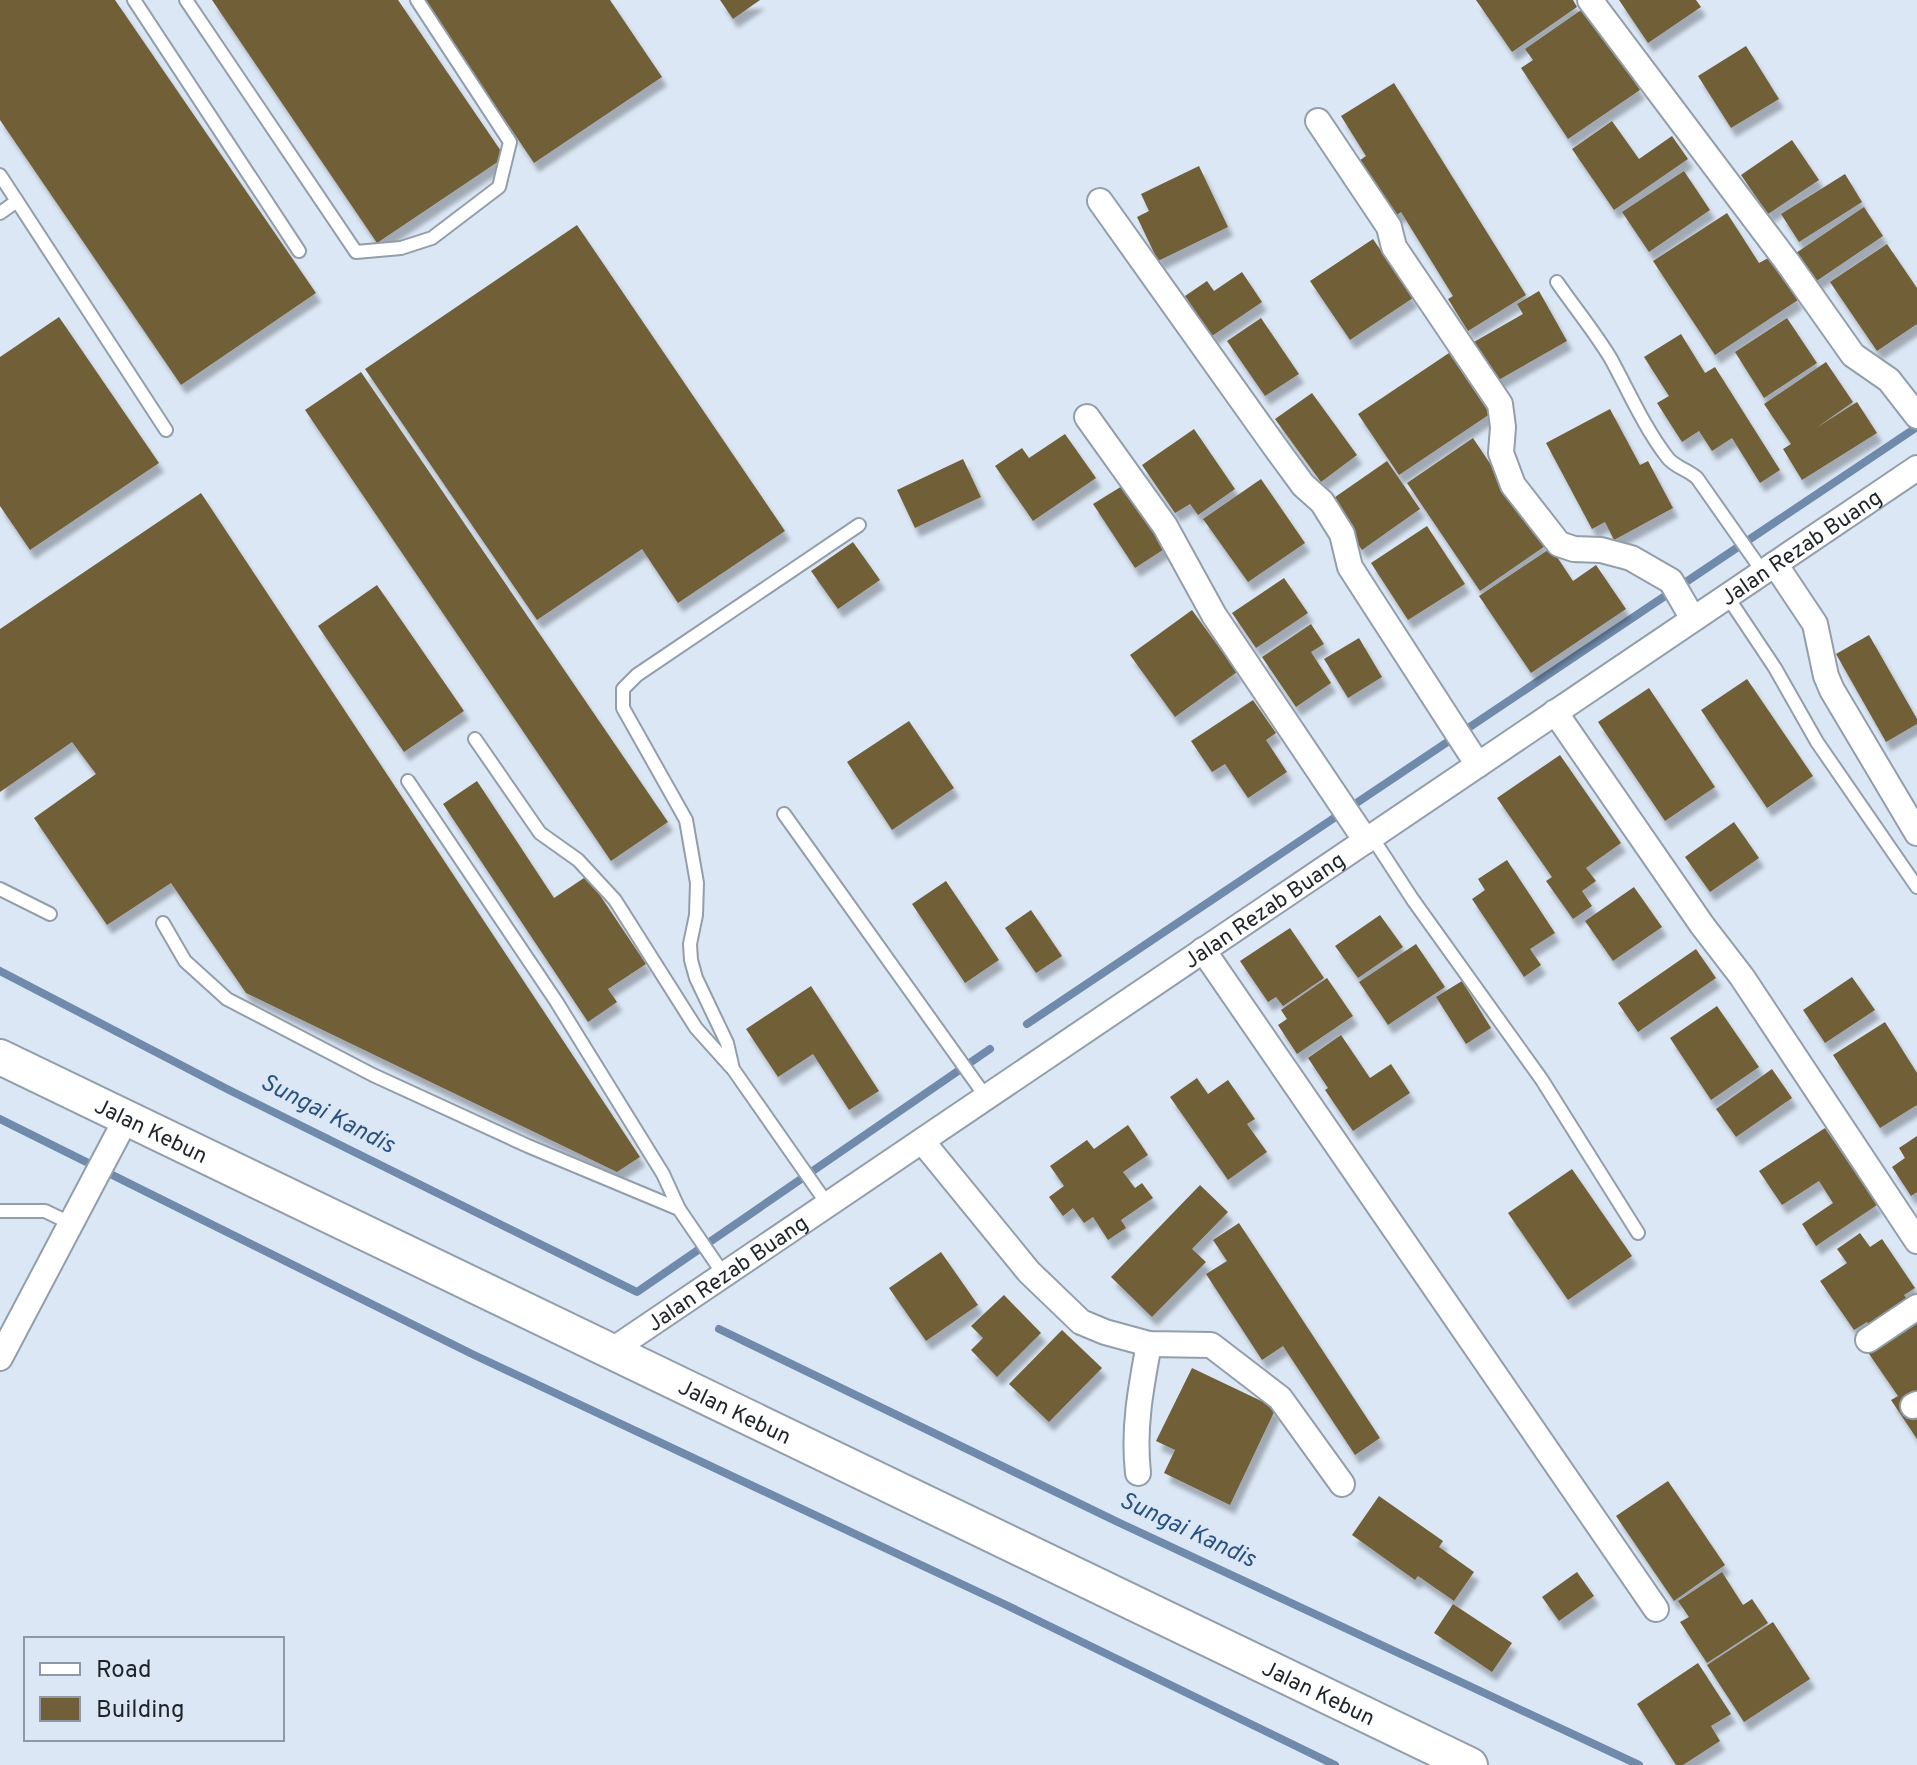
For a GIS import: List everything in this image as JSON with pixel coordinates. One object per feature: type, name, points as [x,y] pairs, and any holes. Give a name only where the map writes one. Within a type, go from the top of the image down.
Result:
[{"type":"main road","name":"Jalan Kebun","points":[[0,1057],[1470,1765]]},
{"type":"street","points":[[1590,0],[1780,252],[1853,355],[1889,380],[1914,412]]},
{"type":"street","points":[[1318,121],[1389,227],[1394,247],[1500,404],[1503,427],[1501,453],[1513,485],[1559,544],[1631,558],[1671,581],[1690,612]]},
{"type":"street","points":[[1100,201],[1303,485],[1322,502],[1342,534],[1350,567],[1472,757]]},
{"type":"street","points":[[1087,417],[1165,526],[1214,615],[1339,803],[1365,836]]},
{"type":"street","name":"Jalan Rezab Buang","points":[[611,1351],[1203,950],[1472,757],[1555,712],[1690,612],[1727,596],[1763,564],[1917,468]]},
{"type":"street","points":[[1763,564],[1815,624],[1832,690],[1917,833]]},
{"type":"street","points":[[1555,712],[1702,925],[1742,977],[1917,1241]]},
{"type":"street","points":[[1203,950],[1656,1609]]},
{"type":"street","points":[[0,1358],[126,1119]]},
{"type":"street","points":[[922,1141],[1029,1272],[1081,1322],[1149,1344],[1211,1345],[1280,1398],[1342,1484]]},
{"type":"street","points":[[1868,1340],[1917,1307]]},
{"type":"street","points":[[1138,1473],[1135,1445],[1138,1404],[1149,1344]]},
{"type":"lane","points":[[134,0],[299,251]]},
{"type":"lane","points":[[186,0],[356,252],[401,248],[432,238],[499,187],[510,142],[417,0]]},
{"type":"lane","points":[[0,175],[166,430]]},
{"type":"lane","points":[[0,213],[17,201]]},
{"type":"lane","points":[[1557,282],[1609,355],[1634,405],[1666,456],[1697,478],[1737,535],[1763,564]]},
{"type":"lane","points":[[733,1069],[727,1043],[696,978],[691,960],[690,944],[698,898],[686,820],[623,708],[623,689],[637,675],[859,525]]},
{"type":"lane","points":[[1727,596],[1775,668],[1817,742],[1917,887]]},
{"type":"lane","points":[[475,739],[540,833],[578,860],[615,900],[696,1028],[733,1069],[828,1205]]},
{"type":"lane","points":[[408,781],[556,1001],[663,1174],[679,1209],[724,1275]]},
{"type":"lane","points":[[784,814],[986,1097]]},
{"type":"lane","points":[[1365,836],[1542,1080],[1638,1233]]},
{"type":"lane","points":[[0,889],[50,914]]},
{"type":"lane","points":[[163,923],[185,961],[227,999],[373,1075],[528,1146],[679,1209]]},
{"type":"lane","points":[[0,1211],[45,1211],[72,1224]]},
{"type":"building","points":[[0,0],[115,0],[316,293],[181,385],[0,120]]},
{"type":"building","points":[[212,0],[398,0],[505,157],[377,243]]},
{"type":"building","points":[[424,0],[610,0],[662,77],[534,163]]},
{"type":"building","points":[[720,0],[760,0],[733,19]]},
{"type":"building","points":[[1476,0],[1573,0],[1577,7],[1512,52]]},
{"type":"building","points":[[1619,0],[1696,0],[1701,7],[1648,43]]},
{"type":"building","points":[[1584,8],[1640,90],[1568,139],[1521,68],[1533,60],[1525,49]]},
{"type":"building","points":[[1746,46],[1779,99],[1731,128],[1698,76]]},
{"type":"building","points":[[1394,83],[1526,295],[1468,331],[1448,299],[1453,296],[1401,212],[1391,219],[1356,163],[1366,156],[1341,116]]},
{"type":"building","points":[[1612,121],[1639,159],[1672,136],[1688,159],[1614,210],[1572,149]]},
{"type":"building","points":[[1792,140],[1819,180],[1768,214],[1741,175]]},
{"type":"building","points":[[1199,166],[1228,227],[1158,261],[1137,217],[1149,211],[1141,194]]},
{"type":"building","points":[[1684,171],[1710,210],[1649,252],[1622,212]]},
{"type":"building","points":[[1845,174],[1862,202],[1799,242],[1781,214]]},
{"type":"building","points":[[1864,207],[1883,236],[1812,284],[1793,255]]},
{"type":"building","points":[[1727,213],[1759,263],[1770,257],[1798,300],[1715,355],[1653,261]]},
{"type":"building","points":[[577,225],[785,531],[678,603],[642,549],[537,620],[365,369]]},
{"type":"building","points":[[1373,239],[1413,298],[1350,340],[1310,281]]},
{"type":"building","points":[[1887,244],[1917,288],[1917,324],[1877,351],[1830,282]]},
{"type":"building","points":[[1242,272],[1262,302],[1212,336],[1185,296],[1207,281],[1214,291]]},
{"type":"building","points":[[1539,291],[1567,341],[1495,382],[1472,343],[1523,314],[1517,304]]},
{"type":"building","points":[[59,317],[159,463],[30,550],[0,506],[0,357]]},
{"type":"building","points":[[1261,318],[1299,374],[1265,396],[1227,341]]},
{"type":"building","points":[[1787,318],[1817,363],[1764,398],[1735,352]]},
{"type":"building","points":[[1681,334],[1705,373],[1715,367],[1780,470],[1760,483],[1732,438],[1712,451],[1699,431],[1682,442],[1657,403],[1669,396],[1644,357]]},
{"type":"building","points":[[1449,353],[1490,414],[1399,475],[1358,414]]},
{"type":"building","points":[[1826,362],[1853,402],[1816,428],[1857,402],[1877,433],[1802,480],[1783,449],[1791,444],[1764,404]]},
{"type":"building","points":[[361,372],[668,822],[611,861],[305,410]]},
{"type":"building","points":[[1312,393],[1357,455],[1321,482],[1275,419]]},
{"type":"building","points":[[1610,409],[1640,465],[1648,461],[1673,508],[1614,540],[1605,522],[1592,529],[1546,443]]},
{"type":"building","points":[[1194,429],[1235,489],[1198,515],[1190,504],[1175,513],[1142,465]]},
{"type":"building","points":[[1065,434],[1096,478],[1033,521],[995,466],[1022,448],[1029,458]]},
{"type":"building","points":[[1473,438],[1545,546],[1480,591],[1407,483]]},
{"type":"building","points":[[963,459],[981,497],[915,528],[897,490]]},
{"type":"building","points":[[1387,461],[1420,509],[1362,550],[1328,502]]},
{"type":"building","points":[[1261,479],[1305,543],[1248,582],[1203,519]]},
{"type":"building","points":[[1127,483],[1169,546],[1135,568],[1093,504]]},
{"type":"building","points":[[201,493],[640,1157],[617,1172],[246,993],[171,883],[107,925],[34,818],[96,774],[72,742],[0,792],[0,629]]},
{"type":"building","points":[[1427,526],[1465,584],[1408,620],[1371,563]]},
{"type":"building","points":[[853,542],[880,580],[838,609],[811,571]]},
{"type":"building","points":[[1551,548],[1573,581],[1596,565],[1626,609],[1531,673],[1479,596]]},
{"type":"building","points":[[1284,578],[1308,613],[1256,648],[1232,613]]},
{"type":"building","points":[[377,585],[464,711],[404,752],[318,626]]},
{"type":"building","points":[[1192,610],[1237,672],[1175,717],[1130,655]]},
{"type":"building","points":[[1311,624],[1324,644],[1311,652],[1331,683],[1296,707],[1262,657]]},
{"type":"building","points":[[1869,635],[1917,719],[1917,724],[1886,742],[1836,654]]},
{"type":"building","points":[[1359,638],[1382,677],[1348,698],[1324,659]]},
{"type":"building","points":[[1747,679],[1813,776],[1767,808],[1701,710]]},
{"type":"building","points":[[1649,688],[1715,787],[1665,821],[1598,722]]},
{"type":"building","points":[[1253,700],[1276,733],[1266,740],[1287,772],[1248,798],[1225,764],[1212,772],[1191,741]]},
{"type":"building","points":[[909,721],[954,788],[892,830],[847,762]]},
{"type":"building","points":[[1560,755],[1621,843],[1586,868],[1596,881],[1582,891],[1592,906],[1573,919],[1546,881],[1552,877],[1497,798]]},
{"type":"building","points":[[477,781],[554,898],[587,876],[646,964],[608,989],[617,1002],[588,1022],[443,804]]},
{"type":"building","points":[[1734,822],[1759,858],[1710,892],[1685,857]]},
{"type":"building","points":[[1507,860],[1555,933],[1530,949],[1541,965],[1524,977],[1472,899],[1485,890],[1478,879]]},
{"type":"building","points":[[946,881],[999,960],[965,983],[912,904]]},
{"type":"building","points":[[1634,887],[1662,927],[1613,961],[1585,921]]},
{"type":"building","points":[[1031,910],[1062,956],[1036,973],[1005,928]]},
{"type":"building","points":[[1380,915],[1403,947],[1358,978],[1335,946]]},
{"type":"building","points":[[1290,928],[1324,978],[1283,1006],[1276,997],[1268,1002],[1240,961]]},
{"type":"building","points":[[1416,944],[1445,987],[1388,1025],[1359,982]]},
{"type":"building","points":[[1696,949],[1716,978],[1638,1032],[1618,1003]]},
{"type":"building","points":[[1852,977],[1875,1010],[1825,1043],[1803,1010]]},
{"type":"building","points":[[1327,978],[1353,1016],[1297,1054],[1278,1025],[1287,1019],[1281,1010]]},
{"type":"building","points":[[1462,981],[1491,1028],[1466,1044],[1436,997]]},
{"type":"building","points":[[811,986],[879,1091],[849,1110],[813,1054],[778,1077],[746,1029]]},
{"type":"building","points":[[1717,1006],[1759,1067],[1711,1100],[1670,1038]]},
{"type":"building","points":[[1885,1022],[1917,1073],[1917,1105],[1880,1128],[1833,1055]]},
{"type":"building","points":[[1341,1035],[1370,1078],[1391,1064],[1410,1093],[1353,1131],[1308,1058]]},
{"type":"building","points":[[1772,1069],[1792,1098],[1736,1137],[1716,1109]]},
{"type":"building","points":[[1197,1078],[1208,1094],[1228,1080],[1255,1119],[1247,1124],[1267,1152],[1228,1180],[1170,1097]]},
{"type":"building","points":[[1128,1125],[1148,1155],[1123,1172],[1135,1188],[1142,1183],[1153,1198],[1121,1220],[1126,1228],[1108,1240],[1093,1217],[1084,1223],[1073,1208],[1063,1216],[1049,1197],[1064,1186],[1050,1166],[1087,1140],[1094,1149]]},
{"type":"building","points":[[1825,1128],[1877,1205],[1816,1246],[1802,1224],[1833,1203],[1819,1181],[1782,1205],[1759,1171]]},
{"type":"building","points":[[1917,1136],[1917,1192],[1911,1196],[1892,1167],[1905,1158],[1899,1148]]},
{"type":"building","points":[[1572,1169],[1632,1256],[1568,1300],[1508,1213]]},
{"type":"building","points":[[1200,1185],[1228,1212],[1192,1249],[1206,1262],[1152,1317],[1111,1277]]},
{"type":"building","points":[[1239,1223],[1380,1438],[1355,1455],[1283,1346],[1262,1360],[1206,1274],[1227,1261],[1213,1240]]},
{"type":"building","points":[[1860,1233],[1870,1247],[1882,1239],[1915,1288],[1904,1295],[1917,1310],[1917,1439],[1891,1400],[1898,1396],[1865,1348],[1878,1339],[1867,1322],[1854,1330],[1820,1281],[1847,1263],[1837,1249]]},
{"type":"building","points":[[941,1252],[978,1305],[926,1341],[889,1288]]},
{"type":"building","points":[[1004,1295],[1041,1333],[997,1377],[971,1350],[983,1338],[971,1326]]},
{"type":"building","points":[[1062,1330],[1102,1368],[1049,1422],[1009,1384]]},
{"type":"building","points":[[1192,1368],[1276,1408],[1230,1505],[1164,1473],[1175,1450],[1156,1441]]},
{"type":"building","points":[[1668,1481],[1725,1565],[1674,1601],[1616,1516]]},
{"type":"building","points":[[1379,1496],[1443,1541],[1439,1547],[1474,1572],[1454,1601],[1418,1576],[1415,1580],[1352,1535]]},
{"type":"building","points":[[1577,1572],[1594,1596],[1559,1621],[1542,1597]]},
{"type":"building","points":[[1722,1572],[1743,1605],[1752,1599],[1768,1623],[1707,1663],[1680,1622],[1689,1617],[1678,1601]]},
{"type":"building","points":[[1453,1604],[1512,1643],[1492,1672],[1434,1633]]},
{"type":"building","points":[[1773,1622],[1810,1679],[1744,1722],[1707,1665]]},
{"type":"building","points":[[1698,1663],[1731,1714],[1711,1726],[1720,1741],[1683,1765],[1676,1765],[1637,1704]]},
{"type":"waterway","points":[[1027,1024],[1917,427]]},
{"type":"waterway","name":"Sungai Kandis","points":[[0,971],[227,1089],[637,1292],[990,1049]]},
{"type":"waterway","points":[[0,1119],[472,1354],[1004,1604],[1335,1765]]},
{"type":"waterway","name":"Sungai Kandis","points":[[719,1329],[1124,1525],[1639,1765]]}]
